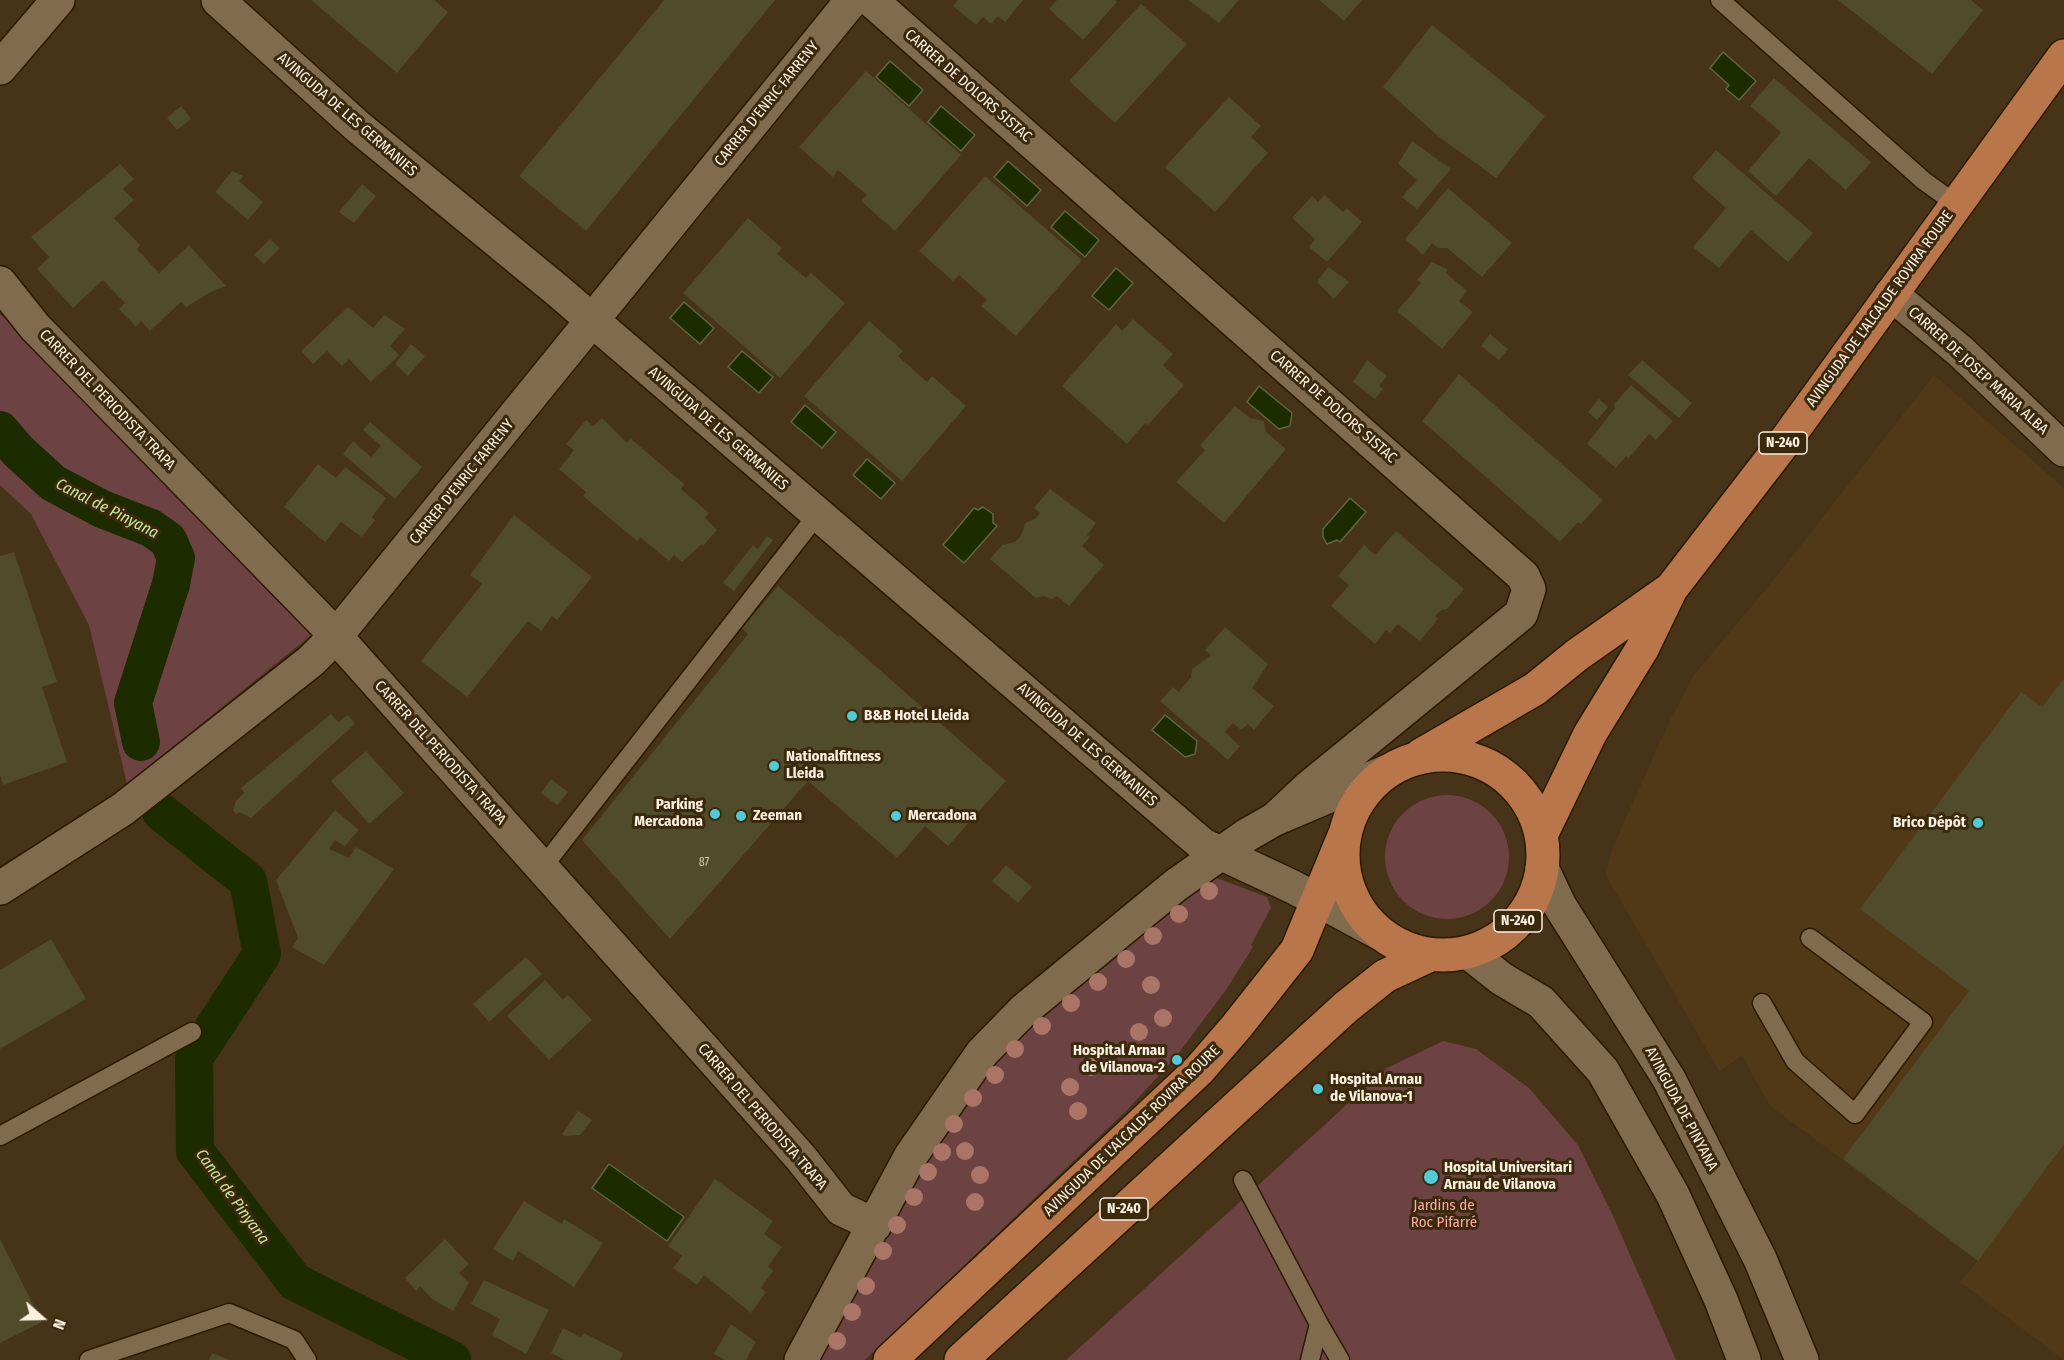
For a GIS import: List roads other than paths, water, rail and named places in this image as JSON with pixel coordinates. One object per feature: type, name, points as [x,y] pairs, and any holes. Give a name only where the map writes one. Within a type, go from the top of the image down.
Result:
[{"type":"main road","name":"AVINGUDA DE L'ALCALDE ROVIRA ROURE","points":[[1541,835],[1590,734],[1642,649],[1671,589],[1789,436],[2064,56]]},
{"type":"main road","name":"AVINGUDA DE L'ALCALDE ROVIRA ROURE","points":[[1400,765],[1535,689],[1577,655],[1671,589]]},
{"type":"main road","name":"N-240","points":[[1450,755],[1488,765],[1519,789],[1533,810],[1541,835],[1542,868],[1530,905],[1514,926],[1493,942],[1468,952],[1430,955],[1403,948],[1379,933],[1358,910],[1346,882],[1344,836],[1360,799],[1400,765],[1450,755]]},
{"type":"main road","name":"AVINGUDA DE L'ALCALDE ROVIRA ROURE","points":[[890,1360],[1199,1070],[1238,1026],[1297,950],[1344,836]]},
{"type":"main road","name":"N-240","points":[[962,1360],[1346,1007],[1384,976],[1430,955]]},
{"type":"street","points":[[0,68],[58,0]]},
{"type":"street","name":"AVINGUDA DE LES GERMANIES","points":[[218,0],[357,126],[592,322],[1203,845],[1379,933]]},
{"type":"street","name":"CARRER D'ENRIC FARRENY","points":[[0,888],[123,809],[311,661],[336,636],[852,0]]},
{"type":"street","name":"CARRER DE DOLORS SISTAC","points":[[871,0],[1523,576],[1529,589],[1521,614],[1308,788],[1275,819]]},
{"type":"street","name":"CARRER DEL PERIODISTA TRAPA","points":[[0,283],[35,327],[336,636],[801,1158],[841,1209],[875,1224]]},
{"type":"street","name":"CARRER DE JOSEP MARIA ALBA","points":[[1891,294],[1960,351],[2064,450]]},
{"type":"street","points":[[801,1360],[910,1157],[982,1053],[1024,1010],[1176,885],[1221,853],[1275,819],[1400,765]]},
{"type":"street","name":"AVINGUDA DE PINYANA","points":[[1542,868],[1560,906],[1593,954],[1669,1079],[1760,1259],[1802,1360]]},
{"type":"street","points":[[1468,952],[1502,979],[1541,1002],[1603,1071],[1673,1195],[1721,1300],[1744,1360]]},
{"type":"lane","points":[[1720,0],[1924,181],[1956,204]]},
{"type":"lane","points":[[542,868],[817,515]]},
{"type":"lane","points":[[1762,1003],[1795,1061],[1855,1114],[1923,1022],[1810,938]]},
{"type":"lane","points":[[0,1136],[192,1032]]},
{"type":"lane","points":[[1243,1180],[1340,1360]]},
{"type":"lane","points":[[89,1360],[229,1313],[294,1340],[307,1360]]},
{"type":"lane","points":[[1310,1360],[1320,1324]]},
{"type":"waterway","name":"Canal de Pinyana","points":[[0,430],[18,451],[53,483],[102,509],[151,528],[168,540],[176,558],[171,584],[133,703],[141,742]]},
{"type":"waterway","name":"Canal de Pinyana","points":[[161,812],[248,881],[262,954],[194,1058],[195,1151],[295,1282],[452,1360]]},
{"type":"place","name":"B&B Hotel Lleida","points":[[852,716]]},
{"type":"place","name":"Nationalfitness Lleida","points":[[774,766]]},
{"type":"place","name":"Parking Mercadona","points":[[715,814]]},
{"type":"place","name":"Zeeman","points":[[741,816]]},
{"type":"place","name":"Mercadona","points":[[896,816]]},
{"type":"place","name":"Brico Dépôt","points":[[1978,823]]},
{"type":"place","name":"Hospital Arnau de Vilanova-2","points":[[1177,1060]]},
{"type":"place","name":"Hospital Arnau de Vilanova-1","points":[[1318,1089]]},
{"type":"place","name":"Hospital Universitari Arnau de Vilanova","points":[[1431,1177]]},
{"type":"park label","name":"Jardins de Roc Pifarré","points":[[1444,1214]]}]
